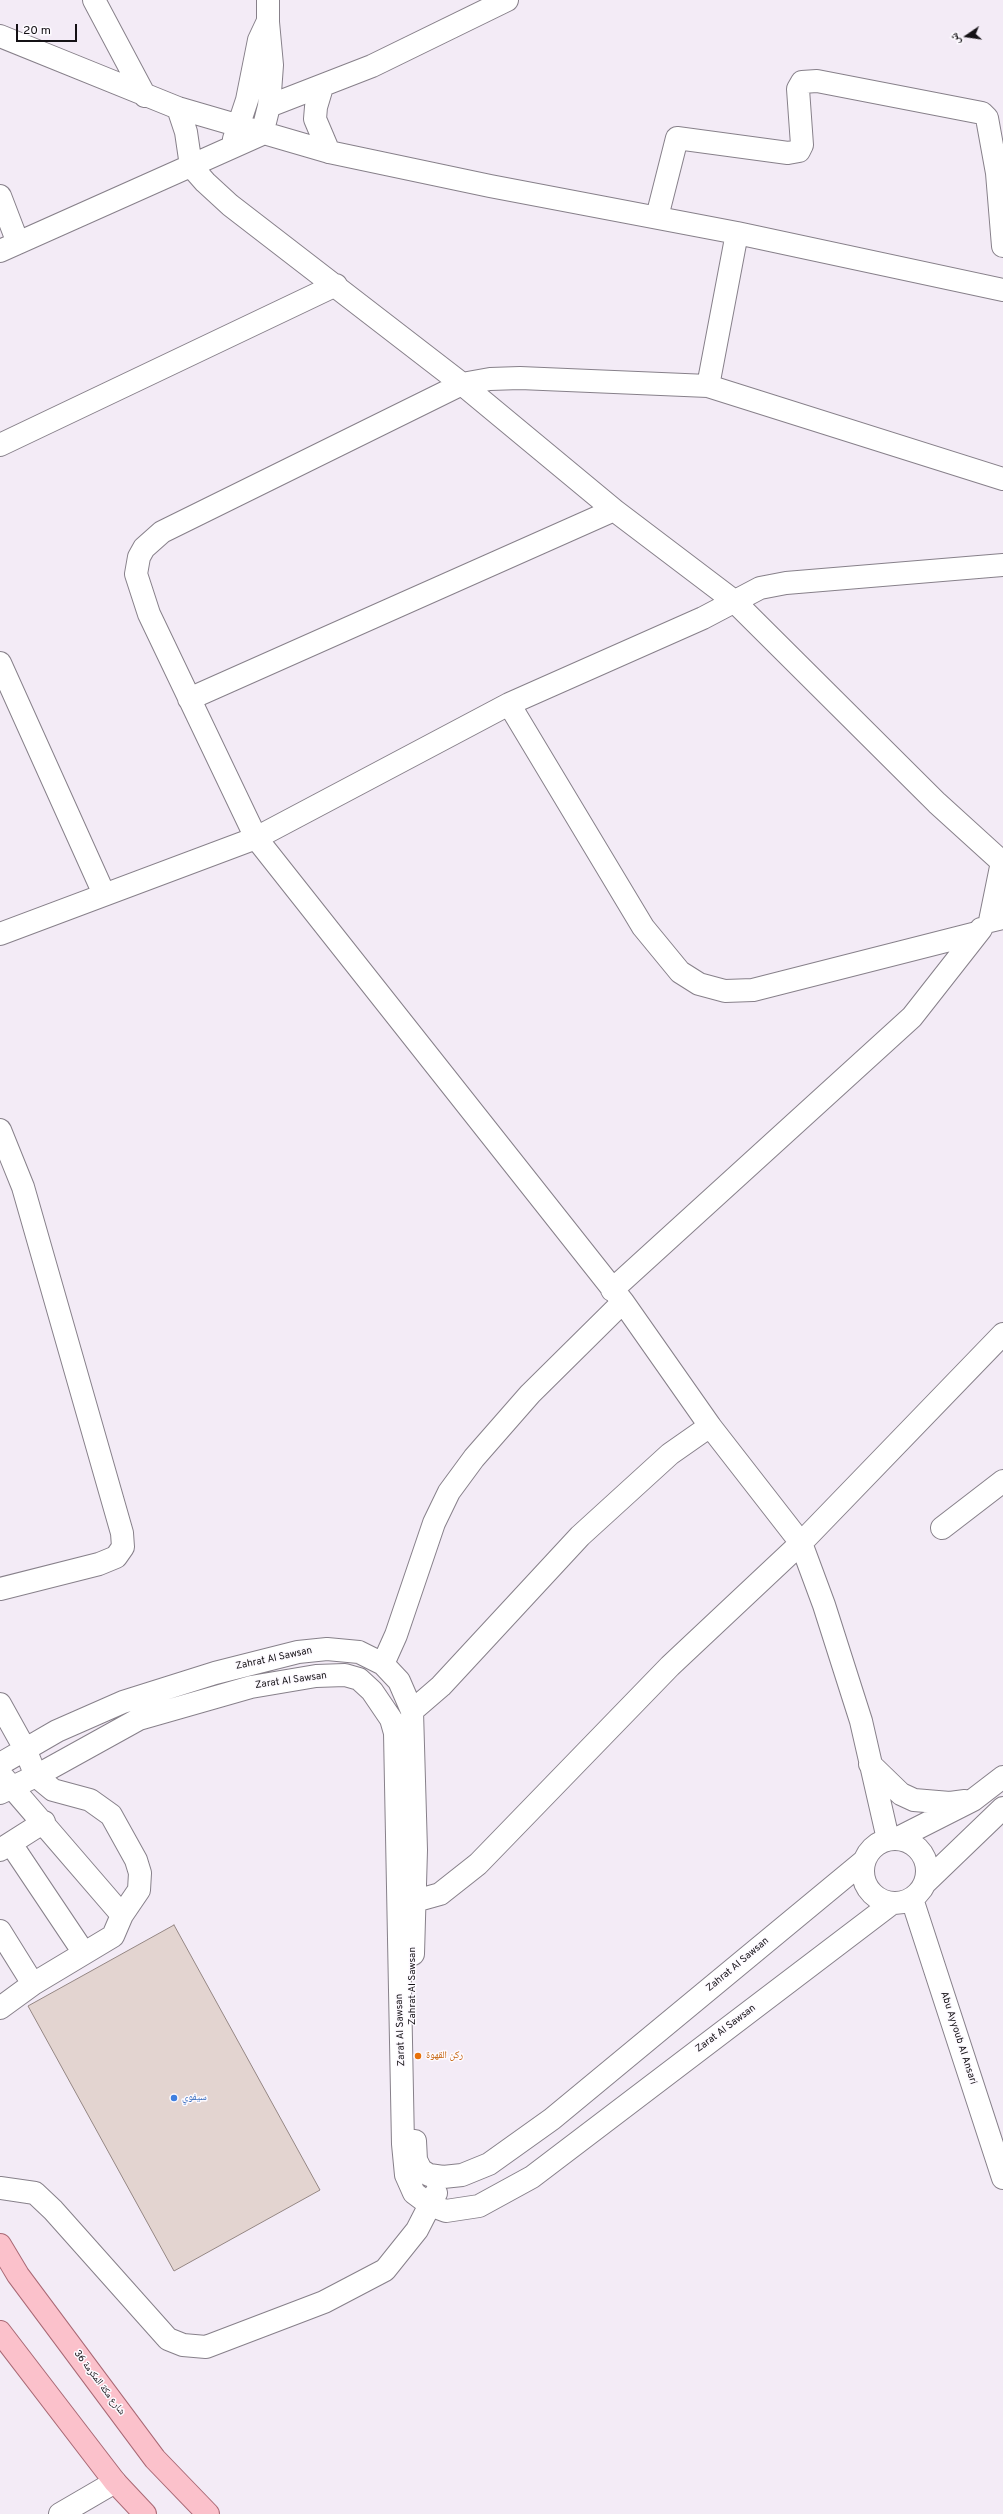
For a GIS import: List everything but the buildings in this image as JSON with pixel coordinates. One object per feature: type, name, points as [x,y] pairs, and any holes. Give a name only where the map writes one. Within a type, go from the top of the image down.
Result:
[{"type":"main road","name":"شارع مكة المكرمة 36","points":[[0,2245],[18,2275],[156,2459],[208,2514]]},
{"type":"main road","points":[[0,2332],[115,2482],[145,2514]]},
{"type":"street","points":[[94,0],[145,96]]},
{"type":"street","points":[[262,134],[270,106],[272,47],[268,22],[268,0]]},
{"type":"street","points":[[270,106],[322,87],[379,63],[507,0]]},
{"type":"street","points":[[230,148],[240,125],[259,40],[268,22]]},
{"type":"street","points":[[0,36],[145,96],[178,108],[240,125],[262,134],[329,152],[490,186],[737,232],[1003,290]]},
{"type":"street","points":[[657,216],[677,138],[788,152],[798,151],[802,145],[798,89],[802,82],[817,81],[982,113],[987,118],[993,143],[1003,246]]},
{"type":"street","points":[[322,87],[316,107],[315,119],[329,152]]},
{"type":"street","points":[[178,108],[186,132],[191,166],[205,182],[230,205],[336,285],[462,384],[614,510],[734,601],[937,803],[1003,860],[990,924],[912,1017],[618,1296],[474,1458],[449,1492],[434,1523],[396,1635],[383,1664]]},
{"type":"street","points":[[0,196],[9,247],[262,134]]},
{"type":"street","points":[[708,386],[737,232]]},
{"type":"street","points":[[0,446],[336,285]]},
{"type":"street","points":[[893,1839],[870,1764],[860,1721],[827,1613],[801,1543],[710,1426],[618,1296],[256,838],[149,614],[136,574],[144,548],[162,532],[462,384],[520,378],[708,386],[1003,479]]},
{"type":"street","points":[[189,699],[614,510]]},
{"type":"street","points":[[0,934],[256,838],[509,704],[760,588],[786,583],[1003,565]]},
{"type":"street","points":[[0,663],[104,894]]},
{"type":"street","points":[[509,704],[643,927],[680,972],[699,984],[725,991],[753,990],[990,924]]},
{"type":"street","points":[[0,1130],[23,1187],[122,1533],[123,1546],[116,1557],[99,1564],[0,1589]]},
{"type":"street","points":[[407,1901],[440,1894],[478,1864],[670,1666],[801,1543],[1003,1334]]},
{"type":"street","points":[[412,1711],[441,1686],[580,1536],[664,1459],[710,1426]]},
{"type":"street","points":[[942,1528],[1003,1481]]},
{"type":"street","name":"Zahrat Al Sawsan","points":[[0,1764],[57,1731],[123,1702],[215,1673],[272,1658],[298,1652],[327,1649],[359,1652],[383,1664],[399,1681],[412,1711],[416,1850],[407,1901],[416,2160],[421,2170],[429,2175],[443,2177],[462,2175],[489,2164],[552,2119],[864,1861]]},
{"type":"street","name":"Zarat Al Sawsan","points":[[3,1784],[36,1776],[139,1719],[251,1687],[316,1676],[345,1675],[359,1679],[383,1705],[391,1719],[395,1733],[407,1901],[404,2160],[406,2175],[414,2193],[430,2206],[446,2211],[479,2206],[532,2177],[891,1904]]},
{"type":"street","points":[[0,1704],[25,1749],[36,1776],[53,1790],[90,1800],[111,1815],[136,1860],[140,1873],[140,1890],[122,1915],[113,1936],[33,1984],[0,2008]]},
{"type":"street","points":[[870,1764],[901,1794],[914,1800],[950,1803],[973,1800]]},
{"type":"street","points":[[1003,1777],[973,1800],[893,1839],[878,1844],[869,1851],[864,1861],[863,1873],[865,1884],[875,1897],[891,1904],[902,1904],[912,1899],[921,1891],[926,1882],[1003,1808]]},
{"type":"street","points":[[3,1784],[44,1822],[122,1915]]},
{"type":"street","points":[[44,1822],[6,1847],[84,1953]]},
{"type":"street","points":[[893,1839],[910,1842],[919,1850],[925,1859],[928,1870],[926,1882]]},
{"type":"street","name":"Abu Ayyoub Al Ansari","points":[[912,1899],[1003,2178]]},
{"type":"street","points":[[0,1931],[33,1984]]},
{"type":"street","points":[[0,2188],[35,2193],[53,2210],[168,2339],[183,2345],[206,2347],[222,2343],[324,2302],[385,2270],[417,2230],[443,2177]]},
{"type":"street","points":[[60,2514],[115,2482]]},
{"type":"place","name":"ركن القهوة","points":[[418,2056]]},
{"type":"place","name":"سيفوي","points":[[174,2098]]}]
